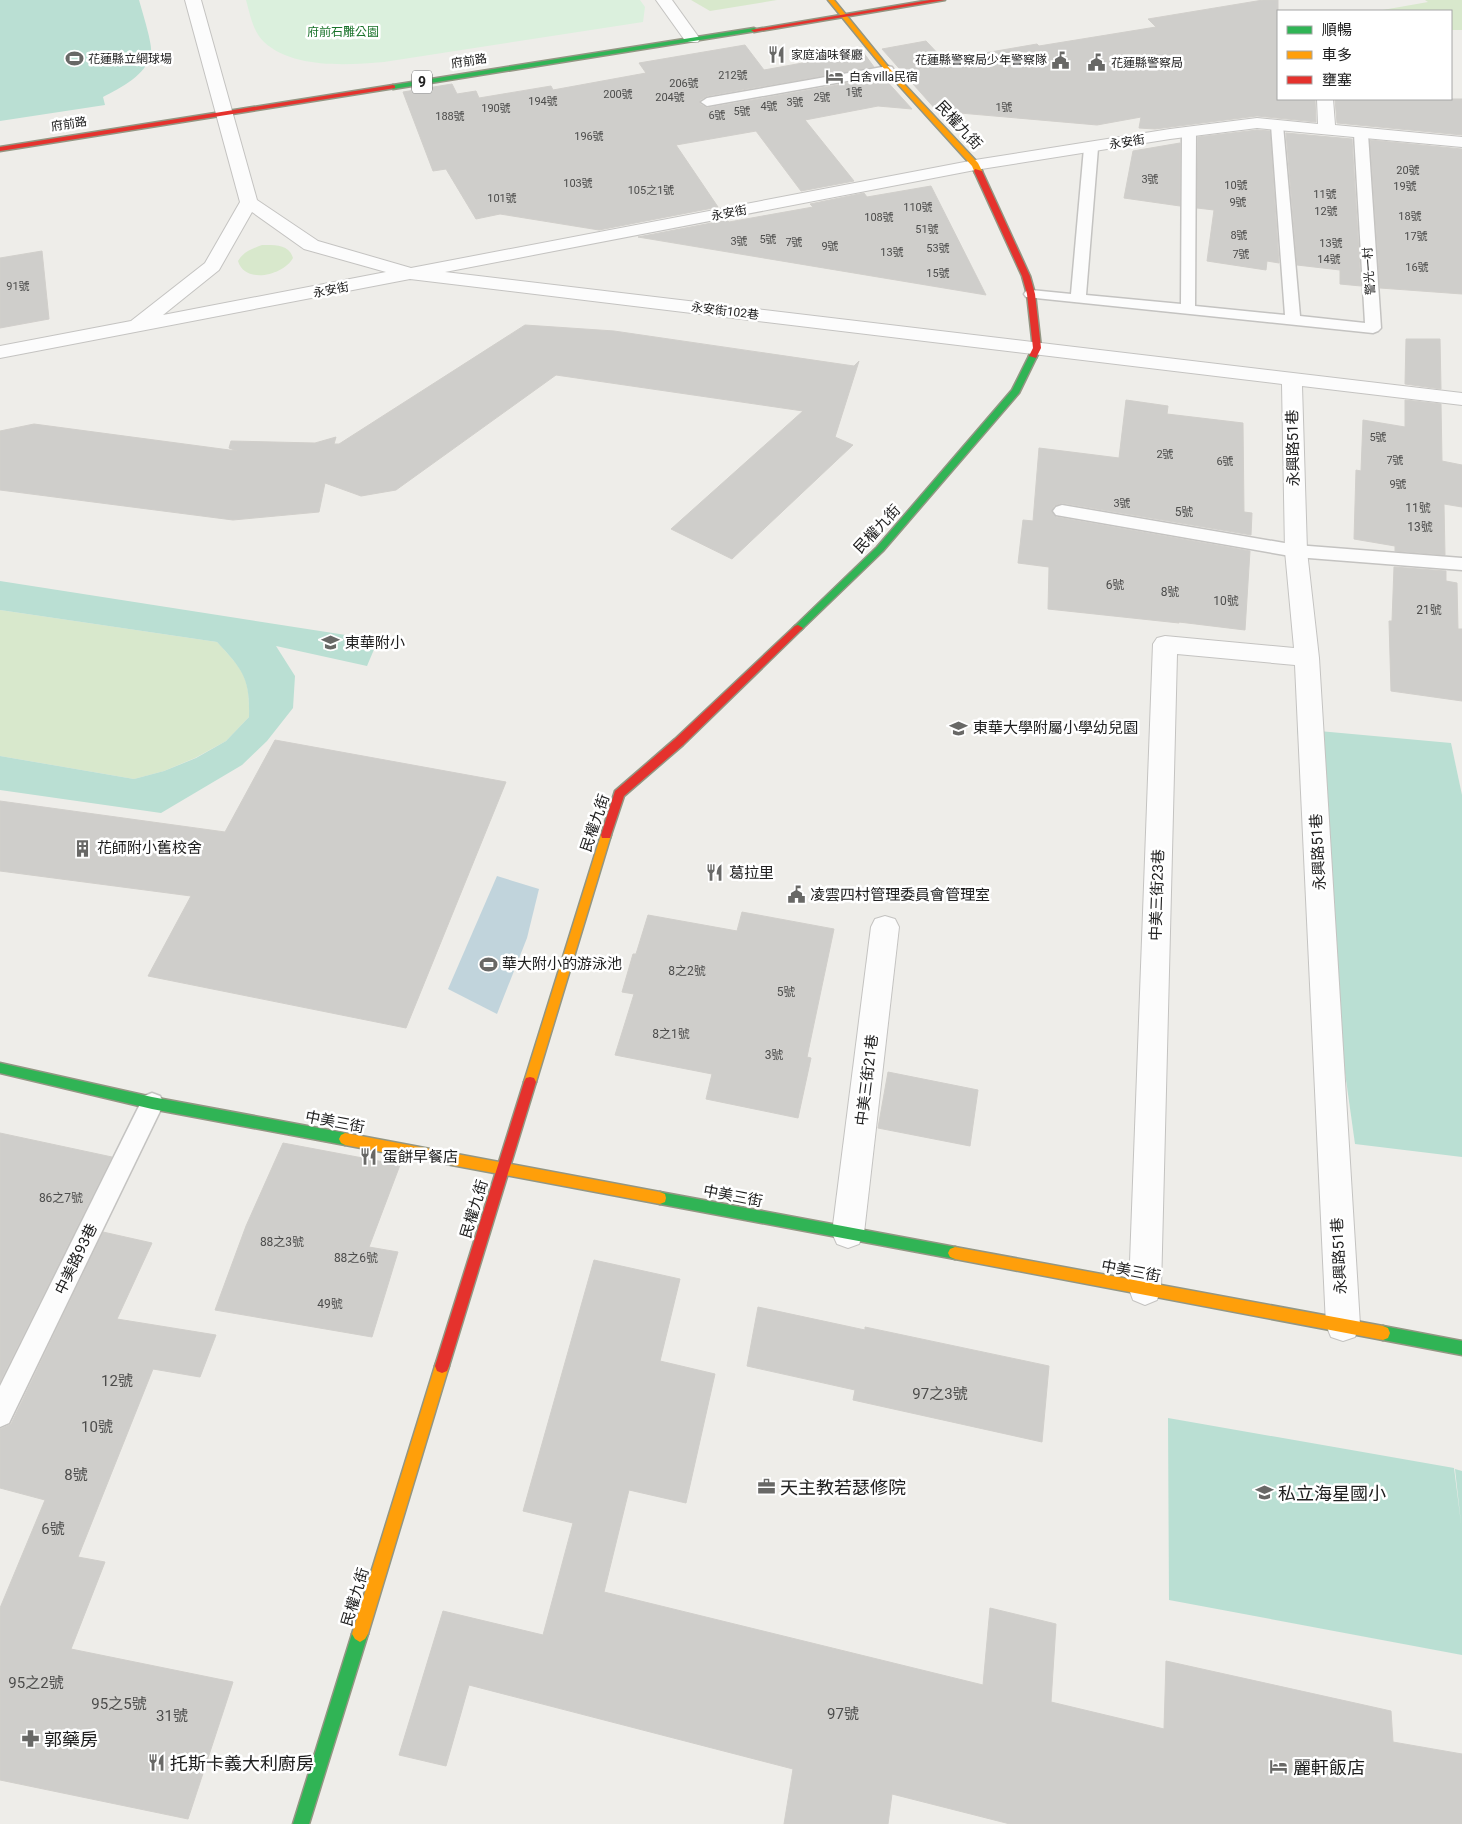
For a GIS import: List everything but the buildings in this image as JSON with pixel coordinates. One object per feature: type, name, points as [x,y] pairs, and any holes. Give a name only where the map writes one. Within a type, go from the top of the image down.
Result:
[{"type":"street","points":[[193,0],[250,202],[311,246],[413,274]]},
{"type":"street","points":[[664,0],[692,40]]},
{"type":"street","name":"民權九街","points":[[301,1824],[619,794],[679,742],[880,549],[1016,391],[1038,348],[1031,294],[1026,276],[975,165],[888,70],[831,0]]},
{"type":"street","name":"府前路","points":[[0,149],[942,0]]},
{"type":"street","points":[[1325,100],[1327,130]]},
{"type":"street","name":"永安街","points":[[0,352],[975,165],[1189,132],[1257,123],[1462,142]]},
{"type":"street","points":[[136,326],[212,266],[250,202]]},
{"type":"street","name":"永安街102巷","points":[[413,274],[1038,348]]},
{"type":"street","points":[[1038,348],[1462,398]]},
{"type":"street","name":"永興路51巷","points":[[1292,378],[1296,551],[1307,658],[1342,1325]]},
{"type":"street","name":"中美三街23巷","points":[[1144,1289],[1165,644],[1307,658]]},
{"type":"street","name":"中美三街21巷","points":[[848,1233],[885,927]]},
{"type":"street","name":"中美三街","points":[[0,1068],[152,1104],[1462,1348]]},
{"type":"lane","points":[[706,102],[888,70]]},
{"type":"lane","points":[[1276,125],[1293,320]]},
{"type":"lane","points":[[1188,310],[1189,132]]},
{"type":"lane","name":"警光一村","points":[[1031,294],[1373,328],[1361,134]]},
{"type":"lane","points":[[1078,298],[1091,148]]},
{"type":"lane","points":[[1062,511],[1296,551],[1462,564]]},
{"type":"lane","name":"中美路93巷","points":[[0,1414],[152,1104]]},
{"type":"green space","name":"花蓮縣立網球場","points":[[0,0],[139,0],[151,49],[148,61],[132,80],[103,97],[105,105],[0,121]]},
{"type":"green space","name":"府前石雕公園","points":[[246,0],[640,0],[645,7],[643,22],[384,62],[338,64],[305,61],[276,51],[264,42],[257,33]]},
{"type":"green space","points":[[691,0],[777,0],[710,11]]},
{"type":"green space","points":[[1425,0],[1462,0],[1462,30],[1452,30],[1452,10],[1383,10],[1428,2]]},
{"type":"green space","points":[[262,245],[276,245],[285,248],[291,253],[293,258],[282,269],[273,273],[256,275],[248,273],[238,261],[252,249]]},
{"type":"green space","points":[[0,581],[378,640],[367,666],[276,646],[295,676],[293,708],[267,741],[242,765],[161,813],[0,790],[0,756],[134,779],[164,771],[196,758],[226,741],[249,717],[249,704],[243,675],[217,642],[0,610]]},
{"type":"green space","points":[[0,610],[217,642],[234,660],[243,675],[248,692],[249,717],[226,741],[195,758],[164,771],[134,779],[0,756]]},
{"type":"green space","points":[[1297,729],[1451,743],[1462,795],[1462,1157],[1355,1144]]},
{"type":"green space","points":[[1168,1418],[1454,1468],[1461,1523],[1455,1469],[1462,1471],[1462,1655],[1169,1600]]},
{"type":"shaded area","name":"華大附小的游泳池","points":[[497,876],[539,889],[527,938],[497,1014],[448,989]]},
{"type":"traffic: fast","points":[[393,87],[754,30]]},
{"type":"traffic: fast","points":[[798,628],[880,549],[1016,391],[1033,356]]},
{"type":"traffic: fast","points":[[0,1068],[152,1103],[345,1139]]},
{"type":"traffic: fast","points":[[660,1198],[955,1253]]},
{"type":"traffic: fast","points":[[1383,1333],[1462,1348]]},
{"type":"traffic: fast","points":[[301,1824],[360,1634]]},
{"type":"traffic: slow","points":[[831,0],[888,70],[975,165],[978,171]]},
{"type":"traffic: slow","points":[[530,1082],[606,835]]},
{"type":"traffic: slow","points":[[345,1139],[660,1198]]},
{"type":"traffic: slow","points":[[955,1253],[1383,1333]]},
{"type":"traffic: slow","points":[[360,1634],[442,1366]]},
{"type":"traffic: jam","points":[[754,30],[942,0]]},
{"type":"traffic: jam","points":[[0,149],[393,87]]},
{"type":"traffic: jam","points":[[978,171],[1026,276],[1031,294],[1037,348],[1033,356]]},
{"type":"traffic: jam","points":[[606,835],[619,794],[679,742],[798,628]]},
{"type":"traffic: jam","points":[[442,1366],[530,1082]]},
{"type":"place","name":"家庭滷味餐廳","points":[[777,55]]},
{"type":"place","name":"花蓮縣立網球場","points":[[74,59]]},
{"type":"place","name":"花蓮縣警察局少年警察隊","points":[[1061,60]]},
{"type":"place","name":"花蓮縣警察局","points":[[1097,63]]},
{"type":"place","name":"白舍villa民宿","points":[[835,77]]},
{"type":"place","name":"東華附小","points":[[331,643]]},
{"type":"place","name":"東華大學附屬小學幼兒園","points":[[959,728]]},
{"type":"place","name":"花師附小舊校舍","points":[[83,848]]},
{"type":"place","name":"葛拉里","points":[[715,873]]},
{"type":"place","name":"凌雲四村管理委員會管理室","points":[[796,895]]},
{"type":"place","name":"華大附小的游泳池","points":[[488,964]]},
{"type":"place","name":"蛋餅早餐店","points":[[369,1157]]},
{"type":"place","name":"天主教若瑟修院","points":[[766,1487]]},
{"type":"place","name":"私立海星國小","points":[[1264,1493]]},
{"type":"place","name":"郭藥房","points":[[30,1739]]},
{"type":"place","name":"托斯卡義大利廚房","points":[[156,1763]]},
{"type":"place","name":"麗軒飯店","points":[[1279,1767]]}]
